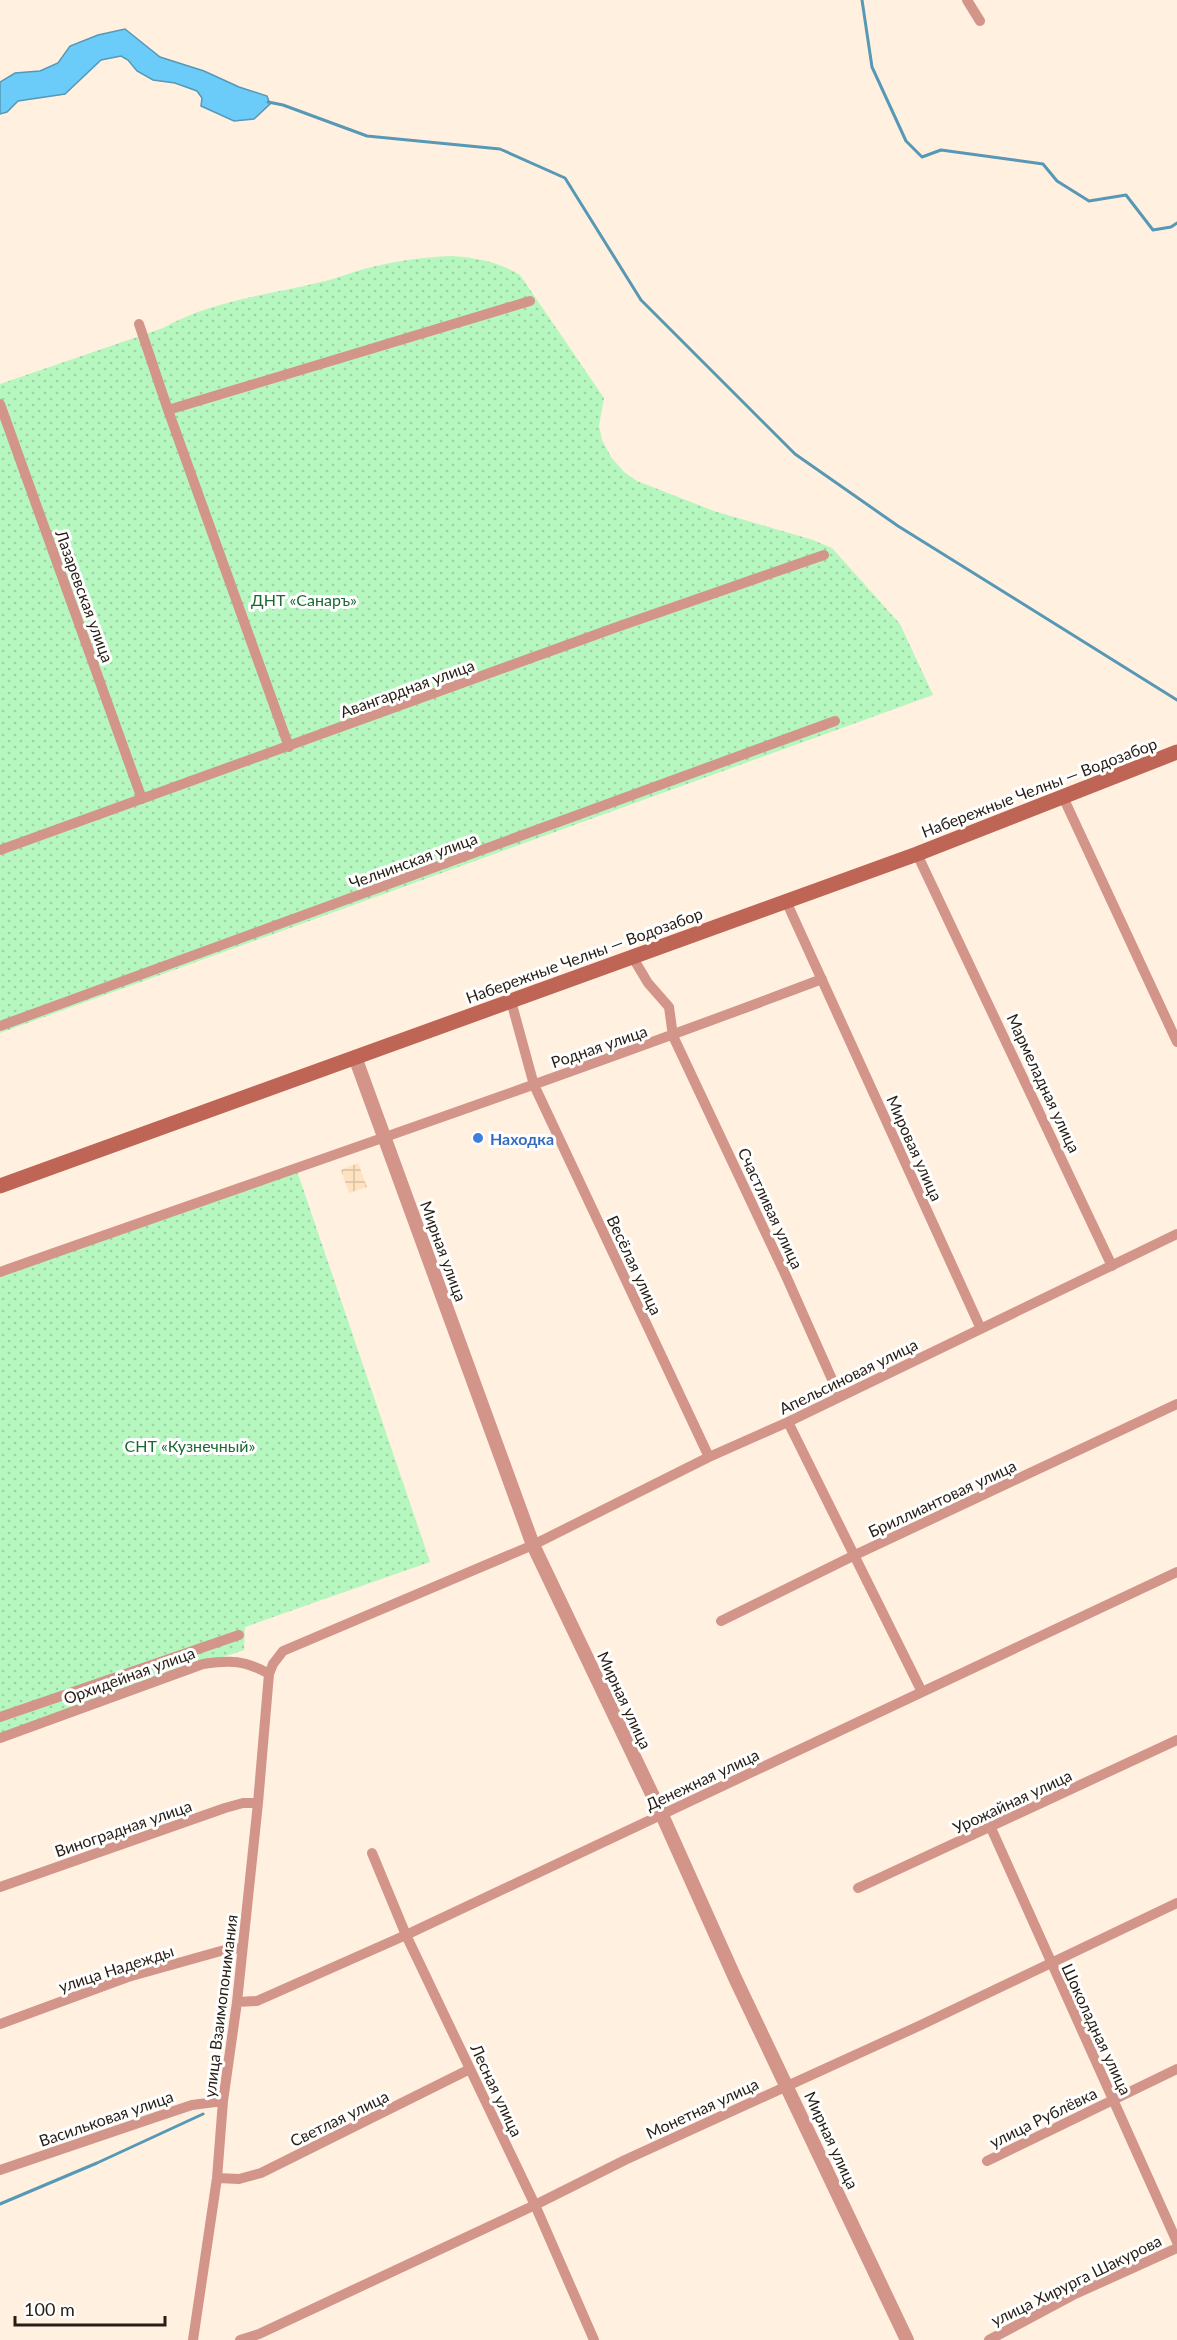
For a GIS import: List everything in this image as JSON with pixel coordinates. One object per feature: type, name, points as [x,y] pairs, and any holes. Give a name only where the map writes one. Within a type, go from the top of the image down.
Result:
[{"type":"main road","name":"Набережные Челны — Водозабор","points":[[0,1186],[917,854],[1177,752]]},
{"type":"street","points":[[968,0],[980,21]]},
{"type":"street","points":[[168,410],[530,301]]},
{"type":"street","points":[[140,324],[168,410],[289,747]]},
{"type":"street","name":"Лазаревская улица","points":[[0,404],[142,799]]},
{"type":"street","name":"Авангардная улица","points":[[0,850],[617,627],[824,555]]},
{"type":"street","name":"Челнинская улица","points":[[0,1026],[836,721]]},
{"type":"street","points":[[1063,797],[1177,1042]]},
{"type":"street","name":"Мармеладная улица","points":[[917,854],[1112,1266]]},
{"type":"street","name":"Мировая улица","points":[[786,901],[981,1329]]},
{"type":"street","name":"Счастливая улица","points":[[633,958],[648,983],[669,1007],[673,1036],[840,1395]]},
{"type":"street","name":"Родная улица","points":[[0,1272],[240,1187],[385,1139],[673,1036],[822,979]]},
{"type":"street","name":"Весёлая улица","points":[[511,1001],[534,1085],[709,1457]]},
{"type":"street","name":"Мирная улица","points":[[355,1057],[533,1545],[907,2340]]},
{"type":"street","name":"Апельсиновая улица","points":[[269,1674],[283,1651],[533,1545],[709,1457],[788,1422],[1177,1234]]},
{"type":"street","name":"Бриллиантовая улица","points":[[721,1621],[855,1555],[1177,1404]]},
{"type":"street","points":[[788,1422],[922,1692]]},
{"type":"street","name":"Денежная улица","points":[[237,2001],[257,2001],[406,1935],[1177,1572]]},
{"type":"street","points":[[0,1717],[239,1635]]},
{"type":"street","name":"Орхидейная улица","points":[[0,1738],[203,1664],[233,1661],[251,1664],[269,1674]]},
{"type":"street","name":"улица Взаимопонимания","points":[[193,2340],[217,2178],[223,2101],[237,2001],[258,1803],[269,1674]]},
{"type":"street","name":"Урожайная улица","points":[[858,1888],[1177,1740]]},
{"type":"street","name":"Виноградная улица","points":[[0,1887],[225,1808],[243,1803],[258,1803]]},
{"type":"street","name":"Шоколадная улица","points":[[991,1828],[1177,2242]]},
{"type":"street","name":"Лесная улица","points":[[372,1853],[406,1935],[535,2205],[594,2340]]},
{"type":"street","name":"Монетная улица","points":[[240,2340],[259,2334],[535,2205],[625,2160],[921,2025],[1177,1903]]},
{"type":"street","name":"улица Надежды","points":[[0,2024],[128,1977],[228,1949],[242,1948]]},
{"type":"street","name":"Светлая улица","points":[[217,2178],[239,2179],[261,2173],[470,2069]]},
{"type":"street","name":"улица Рублёвка","points":[[987,2161],[1177,2069]]},
{"type":"street","name":"Васильковая улица","points":[[0,2170],[192,2105],[223,2101]]},
{"type":"street","name":"улица Хирурга Шакурова","points":[[989,2340],[1073,2295],[1177,2248]]},
{"type":"shaded area","points":[[358,1163],[367,1187],[349,1193],[341,1170]]},
{"type":"green space","name":"ДНТ «Санаръ»","points":[[453,256],[488,261],[520,275],[604,398],[599,426],[602,440],[611,457],[624,472],[637,481],[714,511],[813,540],[832,548],[900,624],[933,695],[0,1033],[0,384],[163,328],[219,305],[322,282],[381,265]]},
{"type":"green space","name":"СНТ «Кузнечный»","points":[[295,1165],[430,1562],[245,1627],[244,1650],[0,1733],[0,1269]]},
{"type":"water","points":[[125,29],[160,57],[204,71],[239,87],[267,96],[270,104],[254,119],[234,121],[201,106],[202,98],[197,91],[175,83],[153,80],[137,71],[128,60],[121,56],[101,60],[65,94],[18,101],[7,112],[0,114],[0,82],[15,73],[40,71],[58,63],[70,46],[98,35]]},
{"type":"waterway","points":[[862,0],[872,67],[906,141],[922,157],[941,150],[1043,164],[1057,181],[1089,201],[1126,195],[1153,230],[1171,227],[1177,223]]},
{"type":"waterway","points":[[268,102],[283,105],[367,136],[500,149],[565,178],[641,300],[795,454],[898,526],[1177,700]]},
{"type":"waterway","points":[[0,2204],[97,2163],[203,2114]]},
{"type":"place","name":"Находка","points":[[478,1138]]}]
